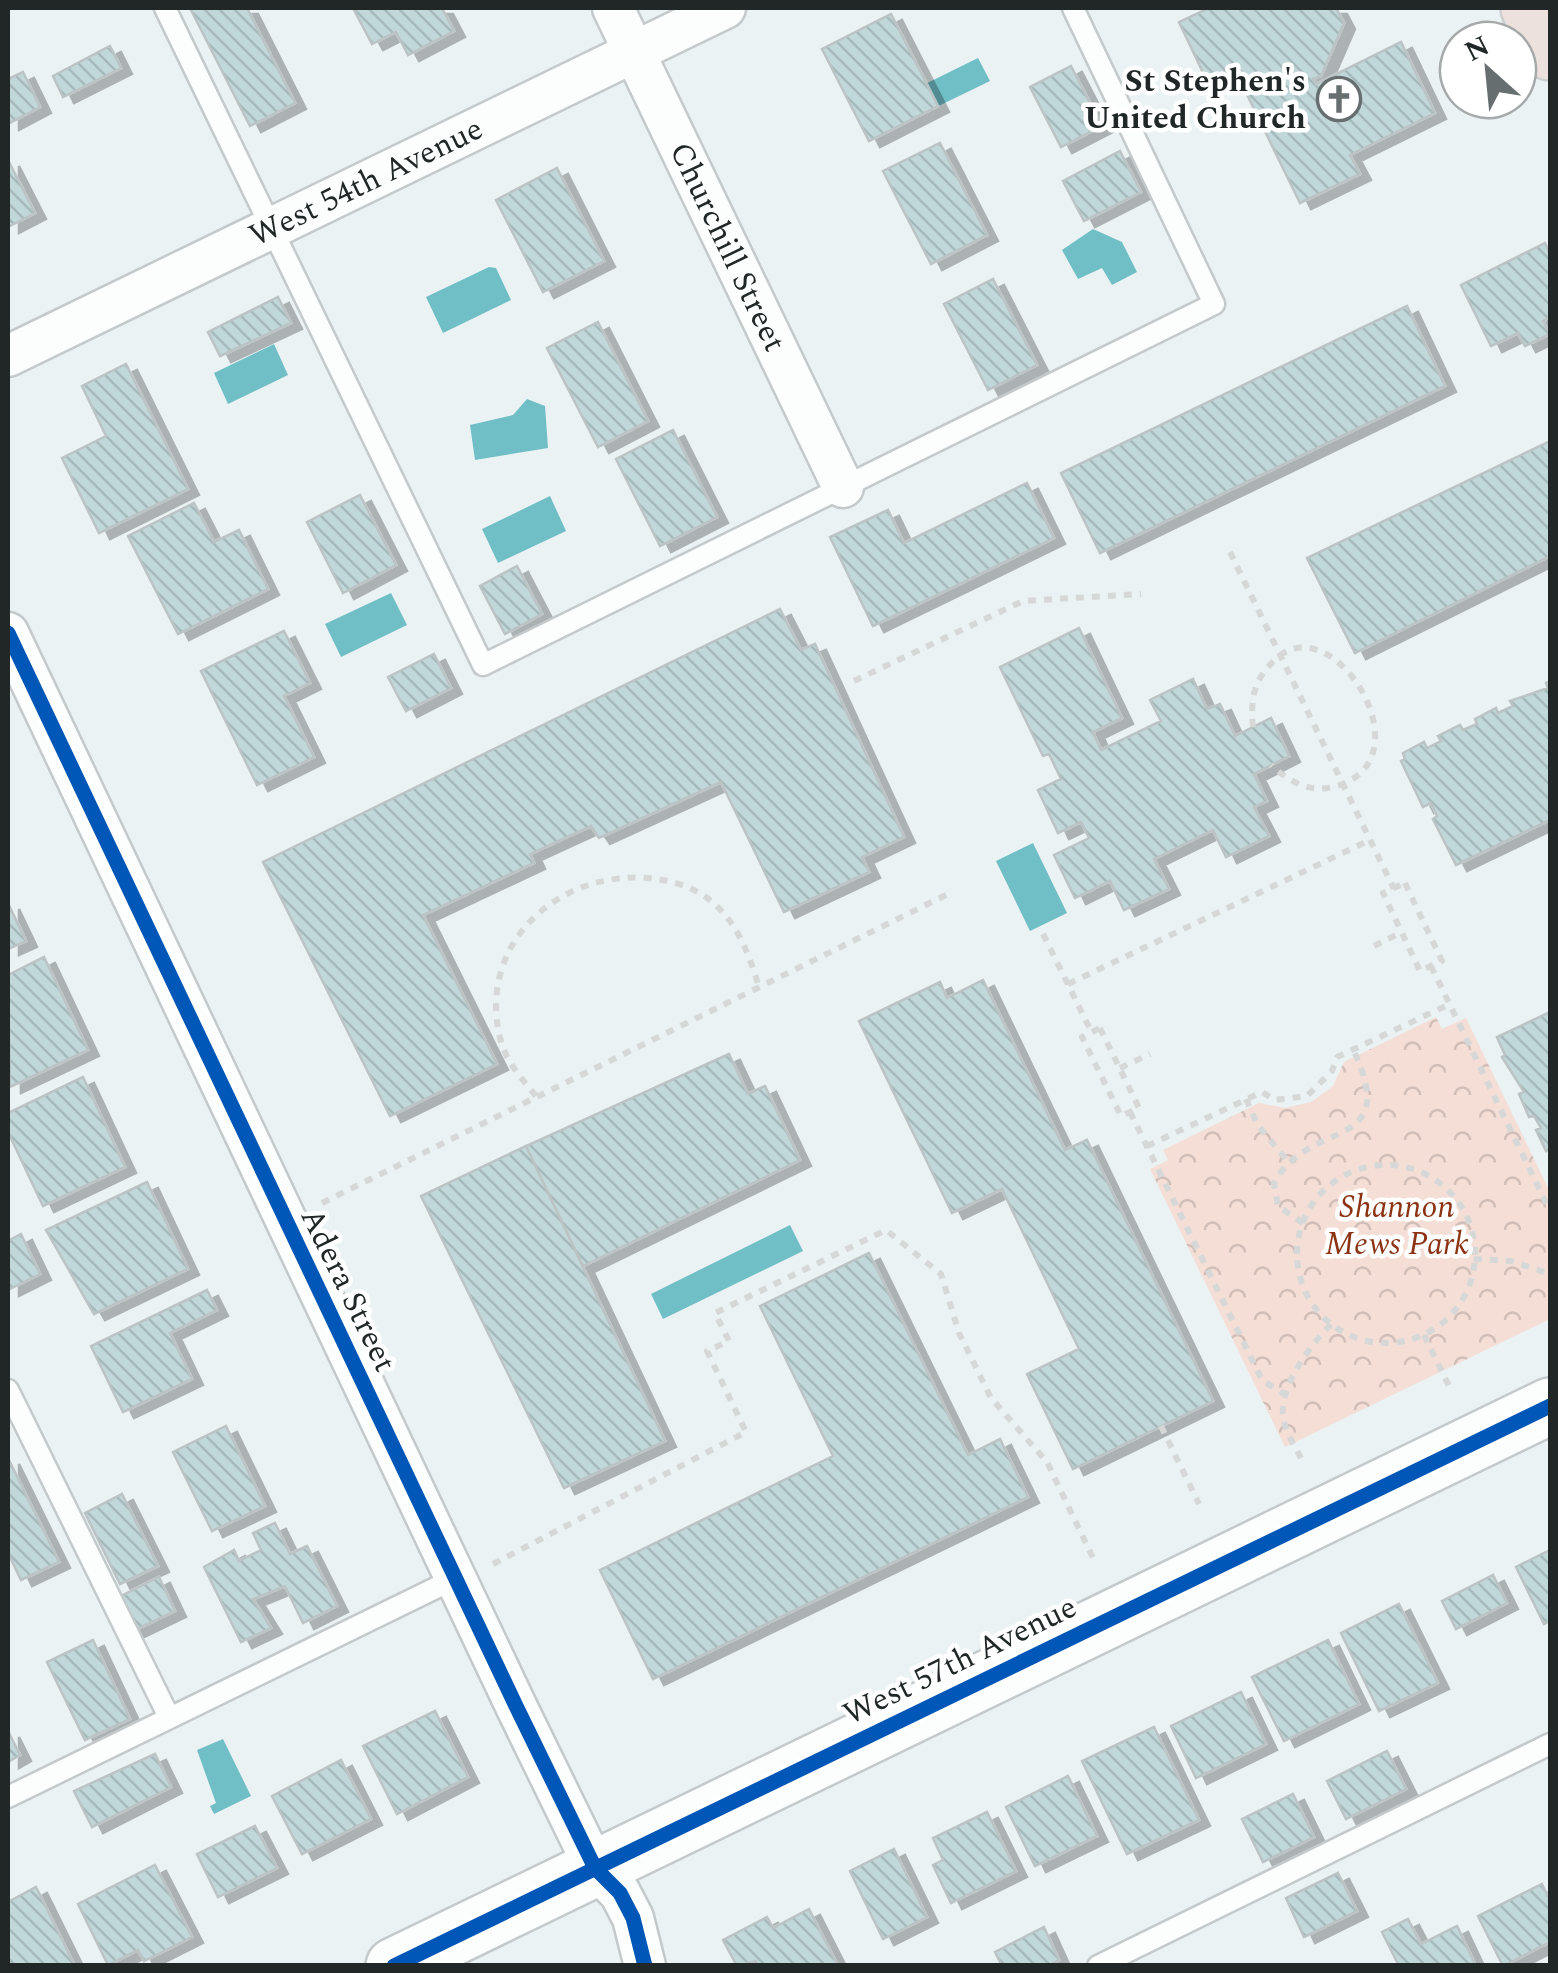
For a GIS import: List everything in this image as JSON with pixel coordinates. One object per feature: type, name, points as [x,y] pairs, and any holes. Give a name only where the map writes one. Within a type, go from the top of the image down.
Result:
[{"type":"highway","points":[[1529,8],[1550,52]]},
{"type":"street","name":"Churchill Street","points":[[613,8],[842,487]]},
{"type":"street","name":"West 54th Avenue","points":[[8,356],[725,8]]},
{"type":"street","name":"Adera Street","points":[[8,633],[454,1579],[595,1868],[620,1893],[633,1918],[645,1966]]},
{"type":"street","name":"West 57th Avenue","points":[[394,1966],[1550,1406]]},
{"type":"lane","points":[[165,8],[483,665],[1214,304],[1072,8]]},
{"type":"lane","points":[[8,1390],[169,1717]]},
{"type":"lane","points":[[8,1798],[454,1579]]},
{"type":"lane","points":[[1098,1966],[1550,1744]]},
{"type":"path","points":[[1230,552],[1394,889]]},
{"type":"path","points":[[854,681],[1023,601],[1140,594]]},
{"type":"path","points":[[1253,727],[1250,703],[1256,681],[1281,654],[1317,651],[1336,660],[1349,672],[1370,705],[1375,738],[1370,760],[1344,784],[1324,790],[1306,787],[1271,764]]},
{"type":"path","points":[[1068,984],[1370,840]]},
{"type":"path","points":[[536,1096],[513,1068],[502,1044],[498,994],[518,938],[531,919],[566,891],[615,877],[669,880],[694,890],[712,902],[742,938],[759,987]]},
{"type":"path","points":[[1405,883],[1442,961],[1420,971],[1383,893],[1394,889],[1405,883]]},
{"type":"path","points":[[285,1222],[950,893]]},
{"type":"path","points":[[1374,946],[1402,932]]},
{"type":"path","points":[[1043,934],[1092,1033]]},
{"type":"path","points":[[1432,966],[1550,1210]]},
{"type":"path","points":[[1147,1146],[1262,1092],[1275,1100],[1308,1096],[1332,1071],[1336,1058],[1450,1004]]},
{"type":"path","points":[[1100,1028],[1120,1068],[1139,1108],[1121,1116],[1082,1037],[1100,1028]]},
{"type":"path","points":[[1303,1223],[1278,1206],[1273,1196],[1274,1182],[1310,1146],[1348,1132],[1362,1117],[1369,1102],[1368,1081],[1353,1049]]},
{"type":"path","points":[[1120,1068],[1150,1054]]},
{"type":"path","points":[[1246,1099],[1264,1134],[1289,1163]]},
{"type":"path","points":[[1130,1112],[1262,1380],[1287,1396]]},
{"type":"path","points":[[1370,1167],[1414,1169],[1453,1196],[1474,1237],[1474,1260],[1471,1284],[1459,1305],[1424,1335],[1410,1341],[1372,1343],[1330,1324],[1316,1311],[1299,1275],[1298,1242],[1303,1223],[1328,1186],[1347,1174],[1370,1167]]},
{"type":"path","points":[[454,1579],[493,1564],[746,1432],[707,1351],[730,1340],[715,1313],[886,1230],[941,1274],[958,1332],[991,1398],[1047,1462],[1093,1558]]},
{"type":"path","points":[[1474,1260],[1511,1262],[1550,1274]]},
{"type":"path","points":[[1301,1458],[1283,1419],[1287,1396],[1307,1351],[1330,1324]]},
{"type":"path","points":[[1424,1335],[1449,1386]]},
{"type":"path","points":[[1161,1426],[1199,1504]]},
{"type":"green space","name":"Shannon Mews Park","points":[[1436,1017],[1442,1029],[1466,1018],[1550,1192],[1550,1319],[1285,1447],[1150,1169],[1168,1160],[1163,1150],[1259,1103],[1285,1108],[1311,1102],[1333,1086],[1344,1062]]},
{"type":"water","points":[[978,58],[990,81],[922,114],[911,91]]},
{"type":"water","points":[[1093,229],[1122,242],[1137,272],[1112,285],[1102,268],[1078,279],[1062,250]]},
{"type":"water","points":[[489,267],[496,268],[511,300],[443,333],[426,297]]},
{"type":"water","points":[[274,344],[288,375],[228,404],[214,373]]},
{"type":"water","points":[[527,399],[545,406],[548,448],[475,460],[470,425],[513,415]]},
{"type":"water","points":[[550,496],[566,531],[498,563],[482,529]]},
{"type":"water","points":[[391,593],[407,625],[341,657],[325,624]]},
{"type":"water","points":[[1033,843],[1067,913],[1030,931],[996,861]]},
{"type":"water","points":[[790,1225],[803,1251],[663,1319],[651,1294]]},
{"type":"water","points":[[223,1739],[251,1796],[214,1814],[210,1806],[216,1803],[197,1750]]},
{"type":"building","points":[[190,8],[247,8],[295,103],[250,126]]},
{"type":"building","points":[[353,8],[442,8],[454,31],[408,55],[396,32],[372,44]]},
{"type":"building","name":"St Stephen's United Church","points":[[1209,8],[1336,8],[1344,23],[1321,76],[1313,79],[1316,84],[1401,42],[1435,113],[1350,155],[1360,174],[1300,203],[1234,68],[1207,81],[1179,22]]},
{"type":"building","points":[[891,14],[938,106],[869,141],[822,49]]},
{"type":"building","points":[[110,46],[121,68],[63,97],[53,76]]},
{"type":"building","points":[[1071,66],[1102,126],[1061,147],[1030,87]]},
{"type":"building","points":[[23,72],[40,107],[8,124],[8,79]]},
{"type":"building","points":[[940,143],[987,235],[931,264],[883,171]]},
{"type":"building","points":[[1120,151],[1141,192],[1084,221],[1063,181]]},
{"type":"building","points":[[8,160],[35,213],[8,227]]},
{"type":"building","points":[[557,168],[604,261],[543,292],[496,200]]},
{"type":"building","points":[[1545,243],[1550,254],[1550,317],[1543,321],[1550,334],[1525,346],[1518,333],[1491,346],[1461,285]]},
{"type":"building","points":[[993,279],[1037,365],[988,390],[944,304]]},
{"type":"building","points":[[278,297],[291,323],[220,356],[208,332]]},
{"type":"building","points":[[1407,306],[1445,386],[1100,553],[1061,473]]},
{"type":"building","points":[[598,322],[648,421],[598,447],[547,348]]},
{"type":"building","points":[[126,364],[188,489],[99,533],[62,458],[106,436],[82,386]]},
{"type":"building","points":[[673,430],[717,517],[660,546],[616,459]]},
{"type":"building","points":[[1550,441],[1550,556],[1355,653],[1307,558]]},
{"type":"building","points":[[1027,483],[1054,538],[873,626],[830,537],[888,510],[904,543]]},
{"type":"building","points":[[360,495],[396,565],[343,593],[307,522]]},
{"type":"building","points":[[194,503],[214,542],[239,530],[268,589],[178,634],[128,536]]},
{"type":"building","points":[[517,566],[542,614],[505,634],[480,586]]},
{"type":"building","points":[[780,609],[801,650],[815,644],[904,837],[862,857],[869,872],[784,912],[721,782],[599,838],[591,826],[530,854],[534,863],[423,915],[497,1064],[390,1116],[263,862]]},
{"type":"building","points":[[1079,628],[1122,718],[1093,732],[1101,750],[1161,721],[1150,700],[1193,679],[1207,709],[1220,704],[1235,736],[1271,718],[1289,756],[1254,774],[1267,801],[1254,807],[1269,836],[1226,857],[1213,830],[1154,859],[1169,889],[1124,910],[1110,881],[1075,898],[1054,855],[1089,838],[1081,822],[1058,833],[1038,790],[1061,779],[1049,754],[1043,756],[1000,667]]},
{"type":"building","points":[[284,631],[310,683],[284,696],[314,757],[257,785],[201,671]]},
{"type":"building","points":[[434,654],[451,688],[406,711],[388,677]]},
{"type":"building","points":[[1550,681],[1550,820],[1456,865],[1433,819],[1437,816],[1431,803],[1423,807],[1401,761],[1405,759],[1403,753],[1424,742],[1427,748],[1441,741],[1438,736],[1460,725],[1463,730],[1477,724],[1475,719],[1496,708],[1498,713],[1513,706],[1510,701],[1548,688],[1546,683]]},
{"type":"building","points":[[8,903],[26,941],[8,949]]},
{"type":"building","points":[[44,957],[88,1050],[10,1087],[8,975]]},
{"type":"building","points":[[983,980],[1065,1150],[1087,1140],[1213,1401],[1073,1469],[1027,1374],[1079,1349],[1002,1189],[952,1213],[859,1021],[940,982],[947,998]]},
{"type":"building","points":[[1550,1012],[1550,1148],[1546,1151],[1536,1130],[1541,1128],[1534,1116],[1529,1117],[1519,1094],[1524,1092],[1502,1057],[1505,1055],[1497,1037]]},
{"type":"building","points":[[729,1054],[748,1094],[765,1086],[800,1160],[583,1266],[526,1146]]},
{"type":"building","points":[[83,1077],[125,1167],[43,1206],[8,1132],[8,1113]]},
{"type":"building","points":[[526,1146],[665,1441],[564,1488],[421,1196]]},
{"type":"building","points":[[147,1182],[188,1269],[94,1314],[46,1230]]},
{"type":"building","points":[[21,1234],[40,1274],[8,1290],[8,1241]]},
{"type":"building","points":[[869,1253],[968,1455],[1000,1439],[1028,1497],[653,1679],[600,1570],[833,1456],[760,1306]]},
{"type":"building","points":[[207,1290],[217,1310],[170,1333],[192,1379],[123,1412],[91,1346]]},
{"type":"building","points":[[226,1426],[265,1506],[212,1531],[173,1452]]},
{"type":"building","points":[[8,1458],[59,1562],[21,1580],[8,1553]]},
{"type":"building","points":[[122,1494],[158,1566],[120,1584],[85,1513]]},
{"type":"building","points":[[275,1523],[290,1554],[307,1546],[337,1606],[303,1623],[285,1586],[253,1599],[271,1628],[241,1642],[204,1567],[234,1550],[239,1561],[261,1550],[253,1533]]},
{"type":"building","points":[[1550,1550],[1550,1621],[1544,1624],[1516,1567]]},
{"type":"building","points":[[1493,1575],[1507,1603],[1456,1629],[1442,1601]]},
{"type":"building","points":[[159,1577],[175,1611],[131,1632],[115,1599]]},
{"type":"building","points":[[1399,1604],[1438,1683],[1379,1711],[1341,1633]]},
{"type":"building","points":[[93,1640],[130,1719],[85,1740],[47,1662]]},
{"type":"building","points":[[1328,1640],[1359,1704],[1284,1741],[1252,1677]]},
{"type":"building","points":[[1241,1692],[1266,1744],[1196,1778],[1171,1726]]},
{"type":"building","points":[[435,1711],[468,1777],[397,1814],[363,1746]]},
{"type":"building","points":[[1154,1727],[1199,1820],[1127,1854],[1082,1761]]},
{"type":"building","points":[[8,1731],[20,1755],[8,1762]]},
{"type":"building","points":[[1387,1751],[1406,1789],[1346,1819],[1327,1781]]},
{"type":"building","points":[[155,1754],[171,1787],[92,1827],[74,1791]]},
{"type":"building","points":[[341,1760],[371,1819],[302,1854],[272,1796]]},
{"type":"building","points":[[1068,1776],[1097,1836],[1035,1866],[1006,1807]]},
{"type":"building","points":[[1293,1794],[1314,1837],[1263,1862],[1242,1819]]},
{"type":"building","points":[[987,1812],[1016,1871],[951,1903],[933,1865],[943,1860],[933,1838]]},
{"type":"building","points":[[255,1826],[277,1868],[218,1897],[197,1854]]},
{"type":"building","points":[[894,1849],[927,1917],[883,1939],[850,1871]]},
{"type":"building","points":[[155,1865],[192,1937],[144,1961],[138,1950],[108,1965],[78,1904]]},
{"type":"building","points":[[1338,1873],[1357,1911],[1304,1937],[1286,1898]]},
{"type":"building","points":[[1542,1884],[1550,1901],[1550,1942],[1503,1966],[1478,1916]]},
{"type":"building","points":[[36,1887],[75,1966],[8,1966],[8,1902]]},
{"type":"building","points":[[809,1909],[838,1966],[758,1966],[756,1961],[737,1966],[723,1940],[767,1917],[773,1928]]},
{"type":"building","points":[[1408,1919],[1421,1944],[1457,1926],[1476,1966],[1399,1966],[1382,1932]]},
{"type":"building","points":[[1044,1927],[1059,1960],[1048,1966],[1002,1966],[995,1952]]},
{"type":"cycle path","points":[[8,633],[516,1706],[595,1868],[620,1893],[633,1918],[645,1966]]},
{"type":"cycle path","points":[[394,1966],[1550,1406]]},
{"type":"place","name":"St Stephen's United Church","points":[[1339,99]]}]
